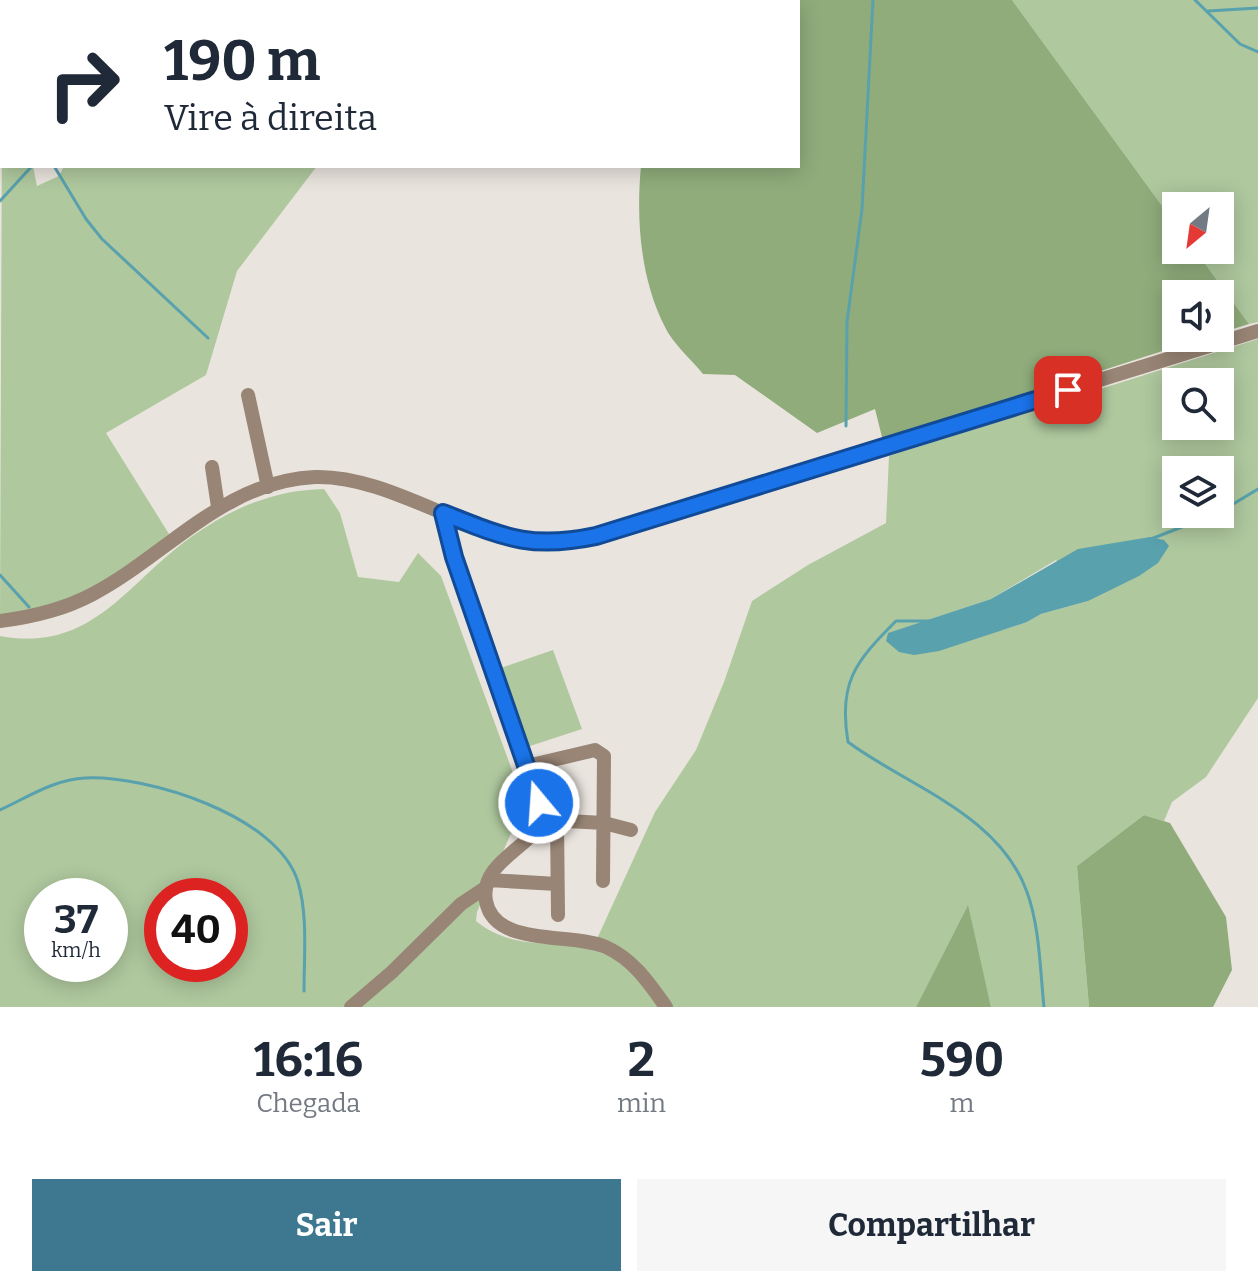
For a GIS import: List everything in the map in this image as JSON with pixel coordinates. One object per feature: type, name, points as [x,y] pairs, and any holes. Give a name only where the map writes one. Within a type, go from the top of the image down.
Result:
[{"type":"street","points":[[0,621],[34,617],[93,594],[218,507],[268,487],[315,477],[343,481],[509,537],[559,544],[596,536],[1258,331]]},
{"type":"street","points":[[248,395],[268,487]]},
{"type":"street","points":[[212,467],[218,507]]},
{"type":"street","points":[[443,513],[459,572],[508,718],[550,820],[558,915]]},
{"type":"street","points":[[527,766],[600,752],[606,766],[603,881]]},
{"type":"street","points":[[351,1007],[392,972],[461,904],[487,884],[500,862],[550,820],[604,823],[631,830]]},
{"type":"street","points":[[487,884],[557,884]]},
{"type":"street","points":[[487,884],[487,906],[499,923],[525,934],[583,940],[603,946],[637,967],[666,1007]]},
{"type":"green space","points":[[800,0],[1012,0],[1162,206],[1162,264],[1205,264],[1217,280],[1162,280],[1162,351],[883,441],[875,409],[817,433],[735,375],[703,374],[667,332],[650,287],[642,247],[639,206],[641,168],[800,168]]},
{"type":"green space","points":[[1012,0],[1258,0],[1258,322],[1249,324],[1234,303],[1234,280],[1217,280],[1205,264],[1234,264],[1234,192],[1162,192],[1162,206]]},
{"type":"green space","points":[[2,168],[33,168],[37,186],[59,176],[63,168],[315,168],[237,271],[206,375],[106,433],[169,534],[112,586],[76,610],[30,620],[0,619]]},
{"type":"green space","points":[[1234,303],[1249,324],[1234,329]]},
{"type":"green space","points":[[1258,339],[1258,698],[1206,777],[1172,802],[1164,821],[1144,815],[1077,866],[1089,1007],[991,1007],[967,907],[916,1007],[0,1007],[0,636],[31,639],[58,635],[81,626],[102,613],[183,543],[215,521],[267,498],[324,489],[340,513],[358,577],[399,582],[418,553],[441,576],[524,803],[477,912],[476,921],[503,936],[533,943],[596,941],[655,812],[696,750],[752,601],[808,565],[886,523],[889,456],[1162,369],[1162,440],[1234,440],[1234,368],[1167,368],[1217,352],[1234,352],[1234,347]],"holes":[[[1056,560],[1088,601],[1041,614],[1002,630],[889,633],[991,599]]]},
{"type":"green space","points":[[553,650],[582,729],[527,747],[498,669]]},
{"type":"green space","points":[[1144,815],[1170,823],[1226,917],[1232,970],[1213,1007],[1089,1007],[1077,866]]},
{"type":"green space","points":[[968,905],[991,1007],[916,1007]]},
{"type":"water","points":[[1150,537],[1164,540],[1169,546],[1158,563],[1088,601],[1041,614],[1027,622],[939,651],[914,655],[899,652],[886,641],[888,633],[991,599],[1078,549]]},
{"type":"waterway","points":[[846,426],[847,322],[862,209],[873,0]]},
{"type":"waterway","points":[[1195,0],[1240,44],[1258,52]]},
{"type":"waterway","points":[[1208,11],[1258,8]]},
{"type":"waterway","points":[[0,201],[30,168]]},
{"type":"waterway","points":[[55,168],[102,239],[208,338]]},
{"type":"waterway","points":[[1234,504],[1258,489]]},
{"type":"waterway","points":[[1151,539],[1179,528]]},
{"type":"waterway","points":[[0,575],[29,607]]},
{"type":"waterway","points":[[932,621],[896,621],[860,662],[848,689],[848,742],[974,822],[996,842],[1014,865],[1027,892],[1035,920],[1044,1007]]},
{"type":"waterway","points":[[0,810],[41,790],[85,778],[111,779],[174,792],[238,819],[265,837],[286,858],[298,882],[304,922],[304,991]]},
{"type":"route","points":[[539,803],[454,557],[443,513],[509,537],[559,544],[596,536],[1068,390]]}]
